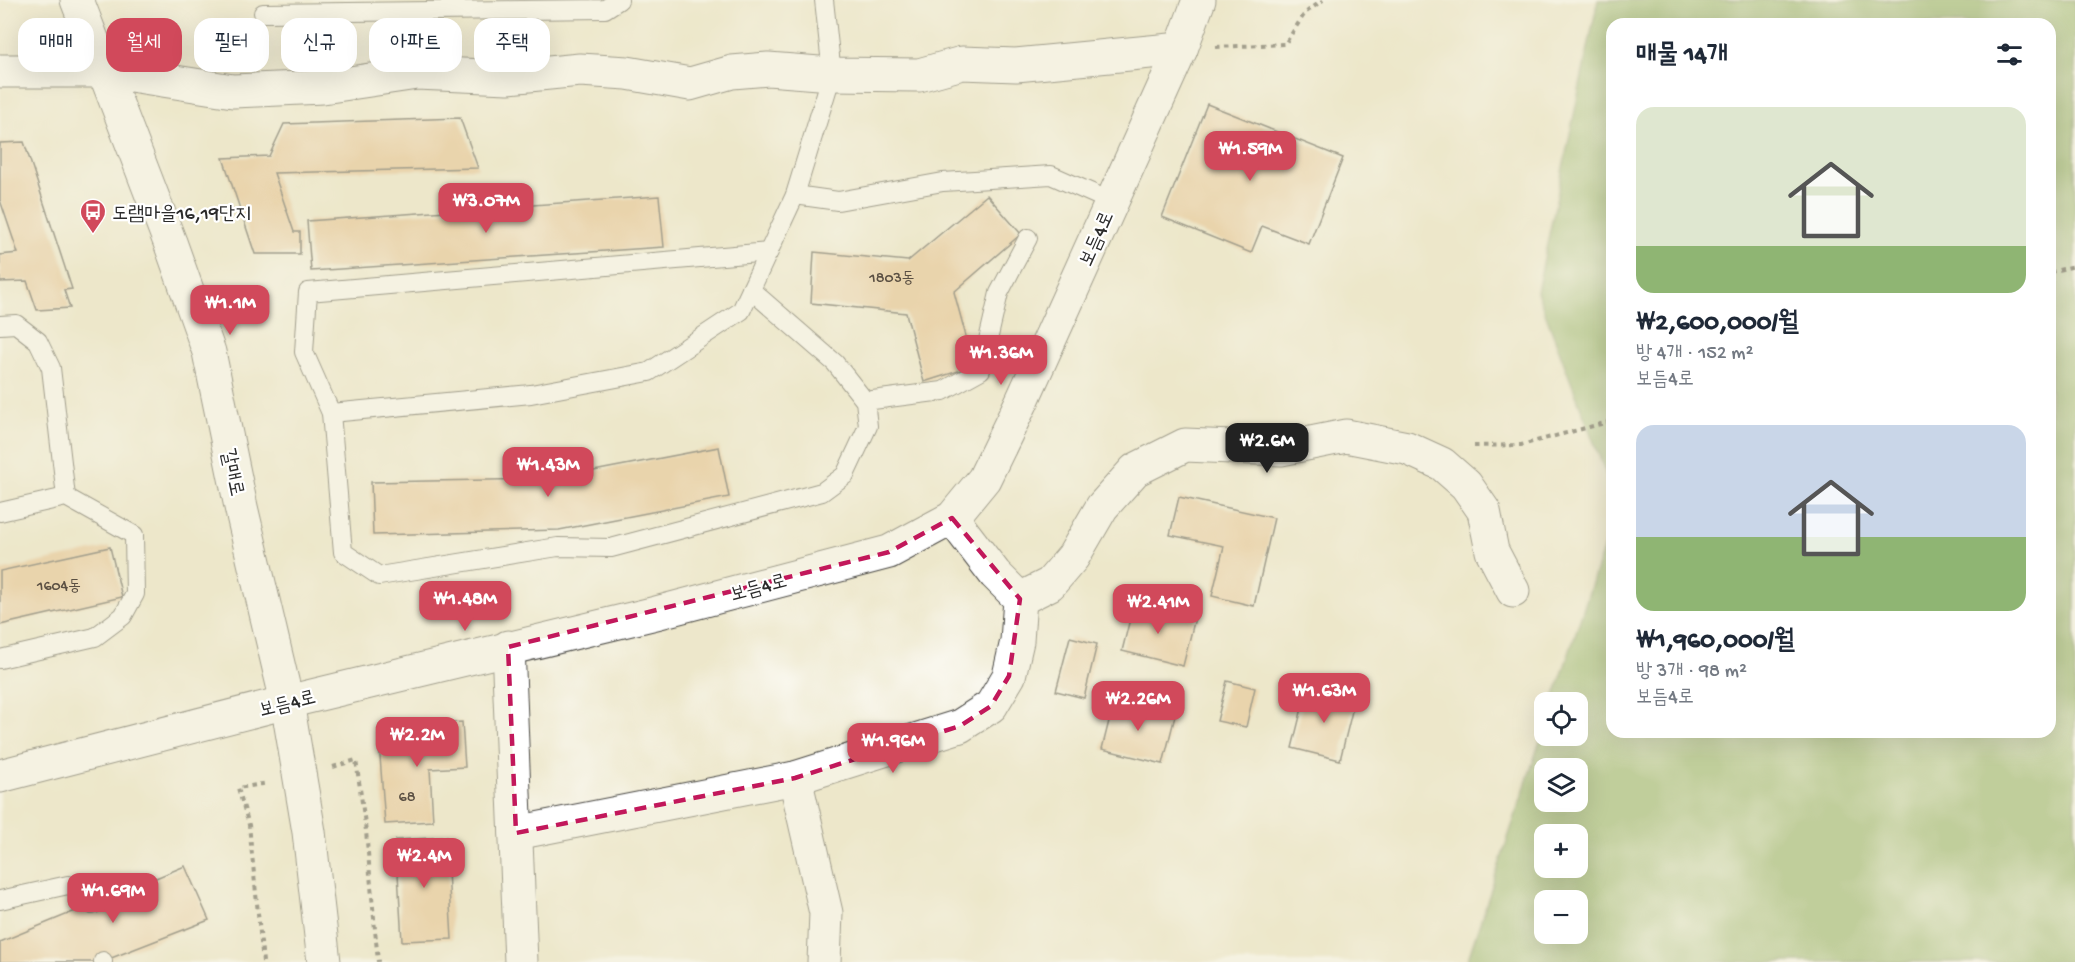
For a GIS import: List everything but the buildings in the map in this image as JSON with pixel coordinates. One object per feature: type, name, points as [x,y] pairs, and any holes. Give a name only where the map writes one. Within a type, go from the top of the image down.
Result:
[{"type":"street","name":"갈매로","points":[[77,0],[209,352],[241,507],[287,702],[309,832],[324,962]]},
{"type":"street","name":"보듬4로","points":[[0,776],[508,647],[656,613],[889,552],[952,518],[984,479],[1021,403],[1181,49],[1199,0]]},
{"type":"street","points":[[0,71],[105,71],[233,91],[323,87],[417,73],[507,77],[580,70],[605,70],[690,84],[732,72],[759,70],[919,75],[962,63],[1016,65],[1181,49]]},
{"type":"street","points":[[1020,599],[1050,584],[1073,557],[1102,507],[1135,470],[1185,445],[1281,449],[1346,436],[1407,448],[1442,464],[1466,485],[1484,511],[1492,551],[1513,591]]},
{"type":"street","points":[[952,518],[994,574],[1020,599]]},
{"type":"street","points":[[516,833],[795,778],[960,726],[991,706],[1009,676],[1017,641],[1020,599]]},
{"type":"street","points":[[508,647],[521,962]]},
{"type":"street","points":[[795,778],[826,913],[824,962]]},
{"type":"lane","points":[[263,13],[605,9],[619,0]]},
{"type":"lane","points":[[331,413],[531,394],[649,372],[741,311],[795,195],[832,74],[824,0]]},
{"type":"lane","points":[[795,195],[838,201],[944,182],[1051,175],[1112,202]]},
{"type":"lane","points":[[865,401],[943,391],[981,370],[999,293],[1028,238]]},
{"type":"lane","points":[[751,290],[835,363],[865,401],[868,426],[845,475],[822,492],[611,548],[558,547],[379,576],[343,552],[331,413],[304,352],[309,292],[769,252]]},
{"type":"lane","points":[[0,325],[16,324],[38,341],[51,368],[66,497]]},
{"type":"lane","points":[[0,512],[66,497],[134,535],[135,594],[123,616],[95,637],[0,659]]},
{"type":"lane","points":[[0,900],[68,885],[91,893],[93,904]]},
{"type":"path","points":[[1181,49],[1285,44],[1305,13],[1323,0]]},
{"type":"path","points":[[2056,271],[2075,266]]},
{"type":"path","points":[[1464,447],[1521,445],[1606,423]]},
{"type":"highlighted area","points":[[952,518],[1020,599],[1009,676],[991,706],[960,726],[795,778],[516,833],[508,647],[889,552]]},
{"type":"green space","points":[[1598,0],[2075,0],[2075,962],[1467,962],[1534,759],[1534,812],[1588,812],[1588,758],[1534,758],[1538,746],[1588,746],[1588,692],[1556,692],[1606,540],[1606,738],[2056,738],[2056,18],[1606,18],[1606,474],[1537,292]]},
{"type":"place","name":"도램마을16,19단지","points":[[93,235]]}]
